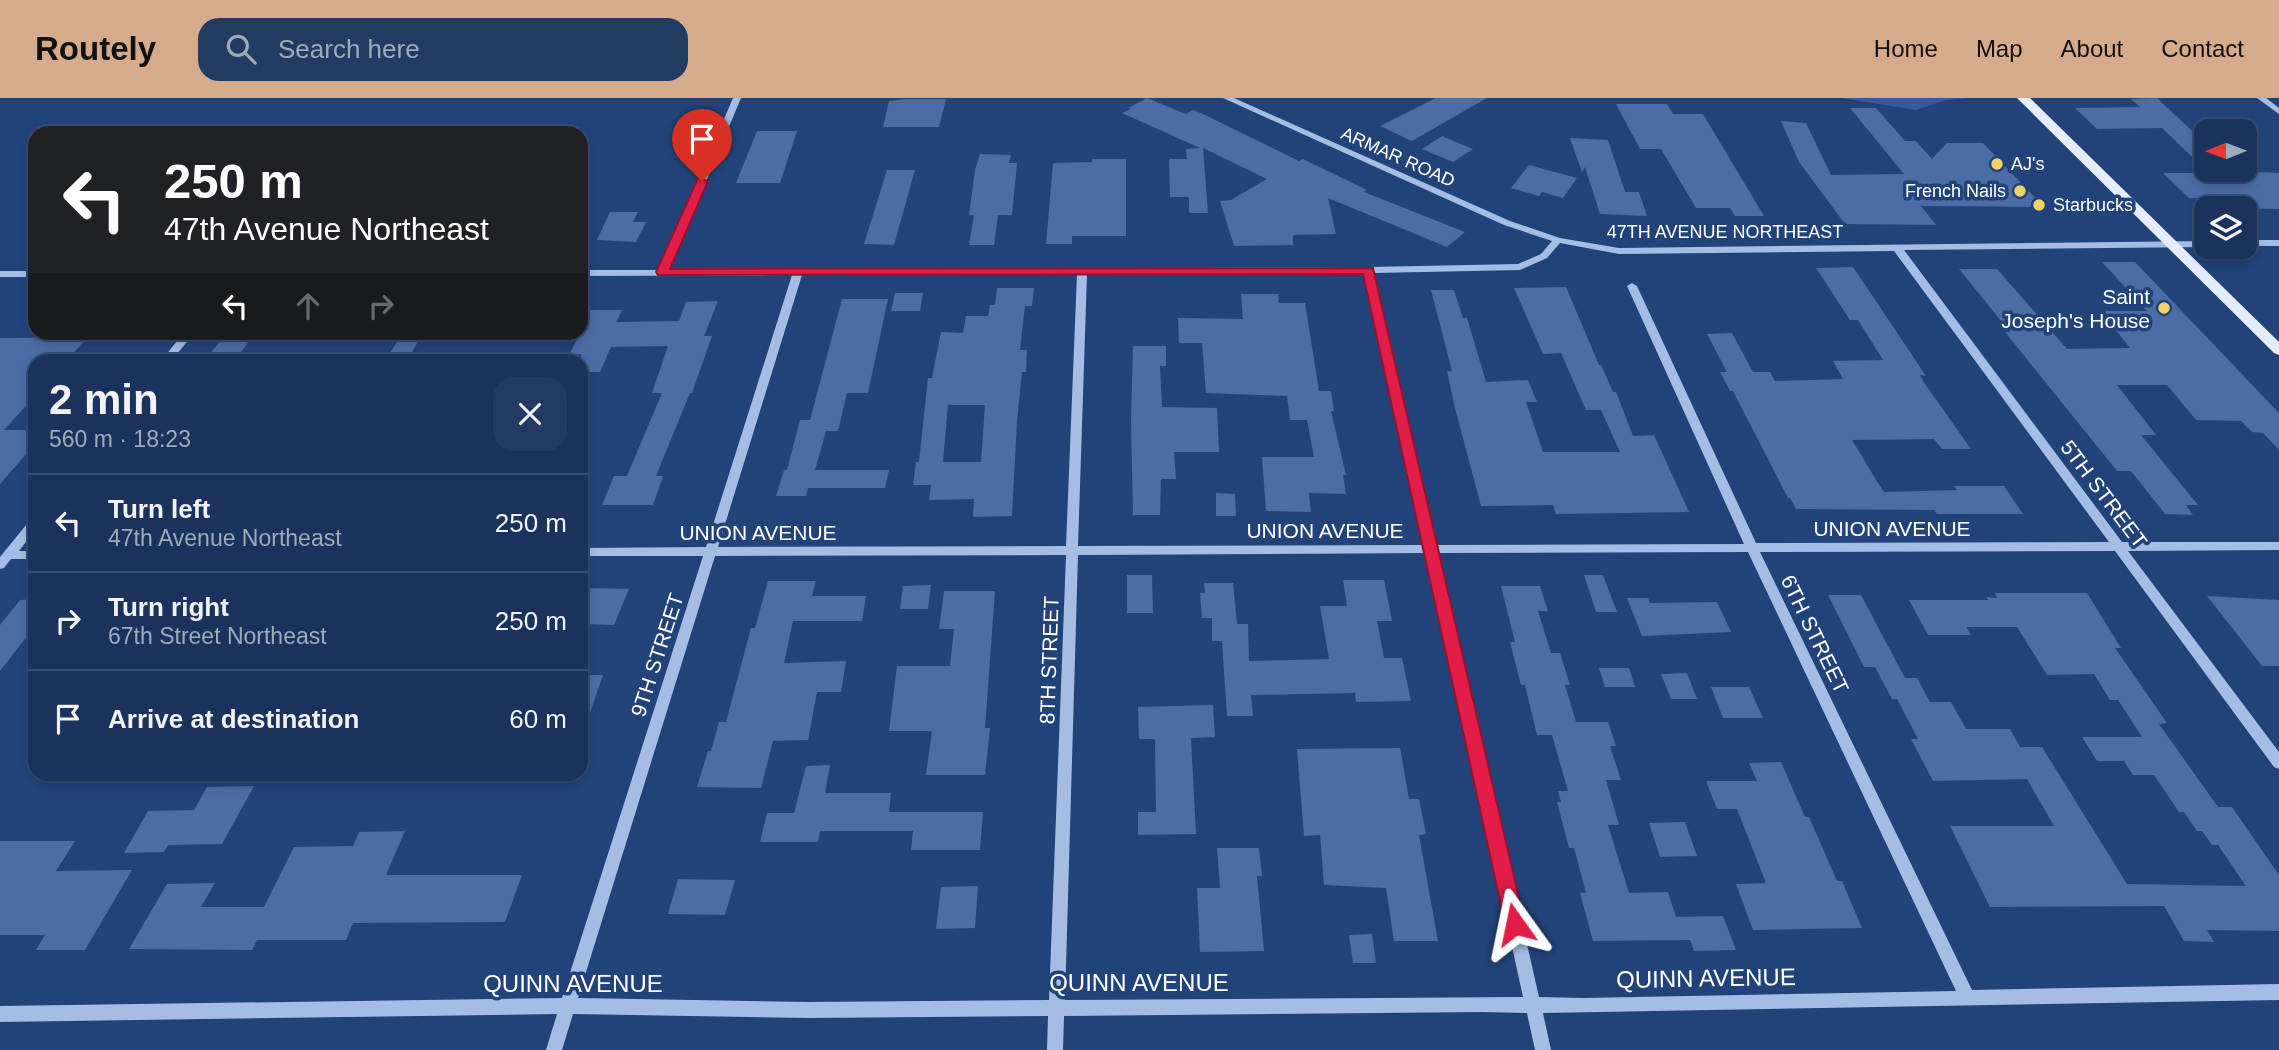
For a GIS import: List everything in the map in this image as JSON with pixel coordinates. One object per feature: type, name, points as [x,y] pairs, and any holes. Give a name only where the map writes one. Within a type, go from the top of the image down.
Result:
[{"type":"main road","points":[[2023,98],[2279,350]]},
{"type":"street","points":[[663,272],[737,98]]},
{"type":"street","name":"ARMAR ROAD","points":[[1227,98],[1507,223],[1558,240]]},
{"type":"street","points":[[2261,98],[2279,112]]},
{"type":"street","points":[[588,273],[1520,267],[1544,256],[1558,240]]},
{"type":"street","name":"47TH AVENUE NORTHEAST","points":[[1558,240],[1619,251],[2194,244]]},
{"type":"street","points":[[2257,243],[2279,243]]},
{"type":"street","name":"5TH STREET","points":[[1898,249],[2279,763]]},
{"type":"street","points":[[1369,270],[1543,1050]]},
{"type":"street","name":"8TH STREET","points":[[1055,1050],[1082,271]]},
{"type":"street","name":"9TH STREET","points":[[554,1050],[798,272]]},
{"type":"street","points":[[0,274],[28,274]]},
{"type":"street","name":"6TH STREET","points":[[1632,286],[1752,548],[1967,997]]},
{"type":"street","points":[[172,354],[183,340]]},
{"type":"street","points":[[4,560],[28,531]]},
{"type":"street","name":"UNION AVENUE","points":[[588,552],[2279,546]]},
{"type":"street","points":[[4,560],[28,556]]},
{"type":"street","name":"QUINN AVENUE","points":[[0,1014],[567,1006],[808,1010],[1532,1004],[1583,1006],[2279,992]]},
{"type":"shaded area","points":[[1842,98],[1969,98],[1946,100],[1916,110]]},
{"type":"building","points":[[1147,98],[1186,114],[1193,110],[1203,114],[1299,161],[1303,159],[1367,190],[1364,192],[1465,232],[1447,247],[1328,198],[1336,234],[1293,235],[1293,245],[1234,246],[1220,201],[1231,200],[1267,179],[1203,148],[1208,213],[1189,213],[1189,197],[1170,197],[1169,159],[1187,159],[1186,149],[1200,148],[1122,113]]},
{"type":"building","points":[[1436,98],[1487,98],[1412,141],[1380,126]]},
{"type":"building","points":[[2157,98],[2194,133],[2194,159],[2162,128],[2097,129],[2075,108],[2140,107],[2131,99]]},
{"type":"building","points":[[946,99],[939,127],[883,127],[889,101]]},
{"type":"building","points":[[1616,104],[1667,104],[1673,114],[1703,114],[1764,216],[1735,216],[1730,208],[1696,208],[1661,149],[1640,149]]},
{"type":"building","points":[[1850,108],[1876,108],[1905,141],[1916,141],[1932,159],[1947,143],[1983,143],[2044,207],[1921,206],[1936,225],[1845,224],[1799,162],[1781,121],[1806,123],[1831,175],[1904,174]]},
{"type":"building","points":[[757,131],[797,131],[780,183],[736,183]]},
{"type":"building","points":[[1442,136],[1473,149],[1453,162],[1422,149]]},
{"type":"building","points":[[1570,138],[1608,140],[1625,192],[1639,192],[1647,216],[1600,214],[1585,167],[1582,172]]},
{"type":"building","points":[[980,154],[1011,155],[1009,163],[1017,163],[1012,215],[998,215],[994,245],[969,245],[974,215],[969,215]]},
{"type":"building","points":[[1092,159],[1126,159],[1126,236],[1072,236],[1072,244],[1046,244],[1053,163],[1092,162]]},
{"type":"building","points":[[1529,165],[1577,178],[1563,198],[1542,192],[1539,196],[1511,188]]},
{"type":"building","points":[[887,170],[915,170],[894,245],[864,244]]},
{"type":"building","points":[[2258,172],[2279,173],[2279,209],[2257,209],[2257,196],[2189,198],[2163,173],[2194,173],[2194,182],[2258,182]]},
{"type":"building","points":[[610,212],[638,212],[633,222],[646,222],[636,242],[597,240]]},
{"type":"building","points":[[2102,262],[2135,262],[2279,413],[2279,450],[2263,433],[2252,432],[2241,421],[2196,420],[2167,385],[2117,385],[2156,435],[2141,435],[2198,505],[2186,505],[2193,515],[2165,514],[2131,471],[2117,471],[2005,332],[2010,332],[1959,269],[1997,269],[2067,349],[2130,348],[2101,311],[2147,311]]},
{"type":"building","points":[[1853,267],[1926,376],[1920,375],[1925,384],[1971,449],[1942,449],[1934,439],[1852,440],[1884,492],[1957,490],[1954,486],[2004,486],[2023,514],[1796,509],[1788,498],[1733,391],[1730,391],[1720,372],[1727,372],[1707,334],[1732,333],[1753,372],[1770,372],[1775,381],[1843,379],[1833,361],[1883,360],[1858,320],[1850,320],[1816,268]]},
{"type":"building","points":[[1566,287],[1599,365],[1613,392],[1616,392],[1633,436],[1654,435],[1689,512],[1556,514],[1553,505],[1481,506],[1455,408],[1447,371],[1452,371],[1431,290],[1454,290],[1463,318],[1467,318],[1486,382],[1528,380],[1537,402],[1526,402],[1543,452],[1620,452],[1601,410],[1586,410],[1561,353],[1543,354],[1514,288]]},
{"type":"building","points":[[997,288],[1034,288],[1032,306],[1025,306],[1020,350],[1027,350],[1026,372],[1022,372],[1017,421],[1012,516],[973,517],[974,499],[929,500],[931,485],[913,485],[916,462],[919,462],[928,378],[932,378],[941,332],[963,333],[966,316],[988,316],[990,305],[995,305]],"holes":[[[948,405],[985,405],[981,462],[943,462]]]},
{"type":"building","points":[[895,293],[923,293],[920,311],[891,311]]},
{"type":"building","points":[[1241,294],[1278,294],[1279,303],[1305,303],[1319,391],[1331,391],[1334,411],[1331,411],[1346,475],[1343,475],[1346,494],[1309,493],[1311,512],[1266,511],[1262,457],[1314,457],[1307,420],[1290,420],[1287,396],[1206,393],[1202,343],[1179,343],[1178,318],[1243,319]]},
{"type":"building","points":[[842,299],[888,299],[868,393],[847,393],[838,431],[826,431],[815,470],[889,470],[885,488],[808,488],[806,496],[776,496],[784,470],[787,470],[800,420],[810,420]]},
{"type":"building","points":[[718,301],[704,336],[712,336],[692,393],[656,476],[663,476],[653,505],[602,505],[614,476],[627,476],[662,393],[652,393],[668,346],[611,347],[600,372],[588,372],[588,354],[570,354],[577,340],[588,340],[588,310],[622,310],[616,322],[679,321],[686,302]]},
{"type":"building","points":[[0,338],[85,340],[72,354],[28,354],[28,404],[4,430],[28,430],[28,452],[0,484]]},
{"type":"building","points":[[221,340],[250,340],[240,354],[210,354]]},
{"type":"building","points":[[399,340],[419,340],[411,354],[389,354]]},
{"type":"building","points":[[1133,346],[1166,346],[1166,366],[1160,366],[1162,407],[1217,408],[1219,452],[1174,452],[1176,479],[1161,479],[1160,515],[1133,515]]},
{"type":"building","points":[[1216,493],[1235,494],[1236,516],[1216,516]]},
{"type":"building","points":[[1127,575],[1152,575],[1153,613],[1127,613]]},
{"type":"building","points":[[1584,575],[1603,575],[1617,612],[1596,612]]},
{"type":"building","points":[[1343,580],[1384,580],[1392,621],[1377,621],[1384,658],[1402,658],[1411,701],[1356,702],[1355,693],[1251,695],[1253,716],[1227,716],[1222,641],[1212,641],[1212,618],[1202,618],[1200,593],[1205,593],[1204,583],[1233,583],[1237,624],[1248,624],[1249,661],[1329,659],[1320,606],[1347,606]]},
{"type":"building","points":[[768,581],[816,581],[812,596],[866,596],[862,621],[793,621],[784,663],[846,661],[841,692],[817,692],[808,740],[773,741],[761,788],[697,787],[719,722],[726,722],[751,628],[755,628]]},
{"type":"building","points":[[931,585],[928,609],[900,609],[903,586]]},
{"type":"building","points":[[1501,586],[1540,586],[1548,611],[1538,611],[1551,653],[1560,653],[1570,685],[1565,685],[1576,722],[1608,722],[1616,746],[1610,746],[1621,780],[1606,780],[1619,825],[1608,825],[1629,893],[1668,892],[1676,917],[1723,916],[1736,950],[1694,951],[1690,940],[1593,941],[1580,893],[1586,893],[1574,848],[1569,848],[1557,802],[1561,802],[1558,791],[1568,791],[1552,735],[1537,735],[1525,685],[1521,685],[1510,642],[1515,642]]},
{"type":"building","points":[[588,588],[629,589],[614,625],[588,624]]},
{"type":"building","points":[[944,591],[995,591],[985,728],[990,728],[985,775],[926,775],[932,731],[889,731],[897,666],[950,666],[954,629],[939,629]]},
{"type":"building","points":[[1995,593],[2087,593],[2121,648],[2115,648],[2167,723],[2159,724],[2218,807],[2232,807],[2279,875],[2279,931],[2207,930],[2214,942],[2184,941],[2164,906],[1990,907],[1950,826],[2054,826],[2027,779],[1933,781],[1911,739],[1918,739],[1897,699],[1892,699],[1875,667],[1864,667],[1828,595],[1861,595],[1905,678],[1917,678],[1930,702],[1951,702],[1966,729],[2010,729],[2020,747],[2042,747],[2127,884],[2246,886],[2218,845],[2212,845],[2202,831],[2197,831],[2184,812],[2179,812],[2154,775],[2133,775],[2124,761],[2097,761],[2082,737],[2142,737],[2118,700],[2110,700],[2094,674],[2047,675],[2017,627],[1966,627],[1971,635],[1928,635],[1909,600],[1988,600],[1986,597],[1997,598]]},
{"type":"building","points":[[2207,596],[2279,600],[2279,666],[2262,666]]},
{"type":"building","points":[[1627,598],[1648,598],[1650,603],[1717,602],[1731,632],[1642,636]]},
{"type":"building","points":[[28,599],[28,635],[0,671],[0,625],[20,600]]},
{"type":"building","points":[[1599,668],[1629,668],[1635,687],[1605,687]]},
{"type":"building","points":[[1687,673],[1697,699],[1671,699],[1661,674]]},
{"type":"building","points":[[588,675],[603,675],[588,718]]},
{"type":"building","points":[[1711,687],[1749,687],[1763,718],[1723,718]]},
{"type":"building","points":[[1213,705],[1215,737],[1191,738],[1196,834],[1138,835],[1138,812],[1156,812],[1155,739],[1139,739],[1138,707]]},
{"type":"building","points":[[1400,748],[1409,799],[1419,799],[1426,834],[1419,835],[1438,941],[1394,941],[1386,888],[1324,885],[1320,835],[1304,836],[1297,749]]},
{"type":"building","points":[[1781,762],[1837,881],[1842,881],[1862,928],[1753,930],[1736,884],[1766,883],[1737,809],[1717,809],[1706,781],[1757,781],[1749,763]]},
{"type":"building","points":[[830,765],[825,793],[891,793],[889,812],[983,812],[980,850],[911,850],[913,831],[820,831],[818,842],[760,842],[767,813],[794,813],[806,766]]},
{"type":"building","points":[[254,786],[222,844],[168,845],[164,852],[124,853],[148,811],[194,810],[207,787]]},
{"type":"building","points":[[1685,822],[1697,856],[1660,857],[1649,823]]},
{"type":"building","points":[[405,831],[386,875],[522,875],[505,922],[353,923],[346,940],[257,940],[252,950],[129,949],[167,884],[215,883],[201,907],[264,907],[294,847],[353,846],[359,832]]},
{"type":"building","points":[[0,841],[75,841],[56,871],[132,870],[85,950],[36,950],[45,935],[0,935]]},
{"type":"building","points":[[1217,848],[1259,848],[1262,876],[1257,876],[1264,951],[1200,952],[1197,888],[1220,888]]},
{"type":"building","points":[[678,879],[735,880],[725,915],[668,914]]},
{"type":"building","points":[[978,886],[975,928],[936,929],[941,887]]},
{"type":"building","points":[[1372,934],[1376,963],[1353,963],[1349,935]]},
{"type":"place","name":"AJ's","points":[[1997,164]]},
{"type":"place","name":"French Nails","points":[[2020,191]]},
{"type":"place","name":"Starbucks","points":[[2039,205]]},
{"type":"place","name":"Saint Joseph's House","points":[[2164,308]]},
{"type":"route","points":[[702,181],[663,272],[1369,270],[1515,924]]}]
